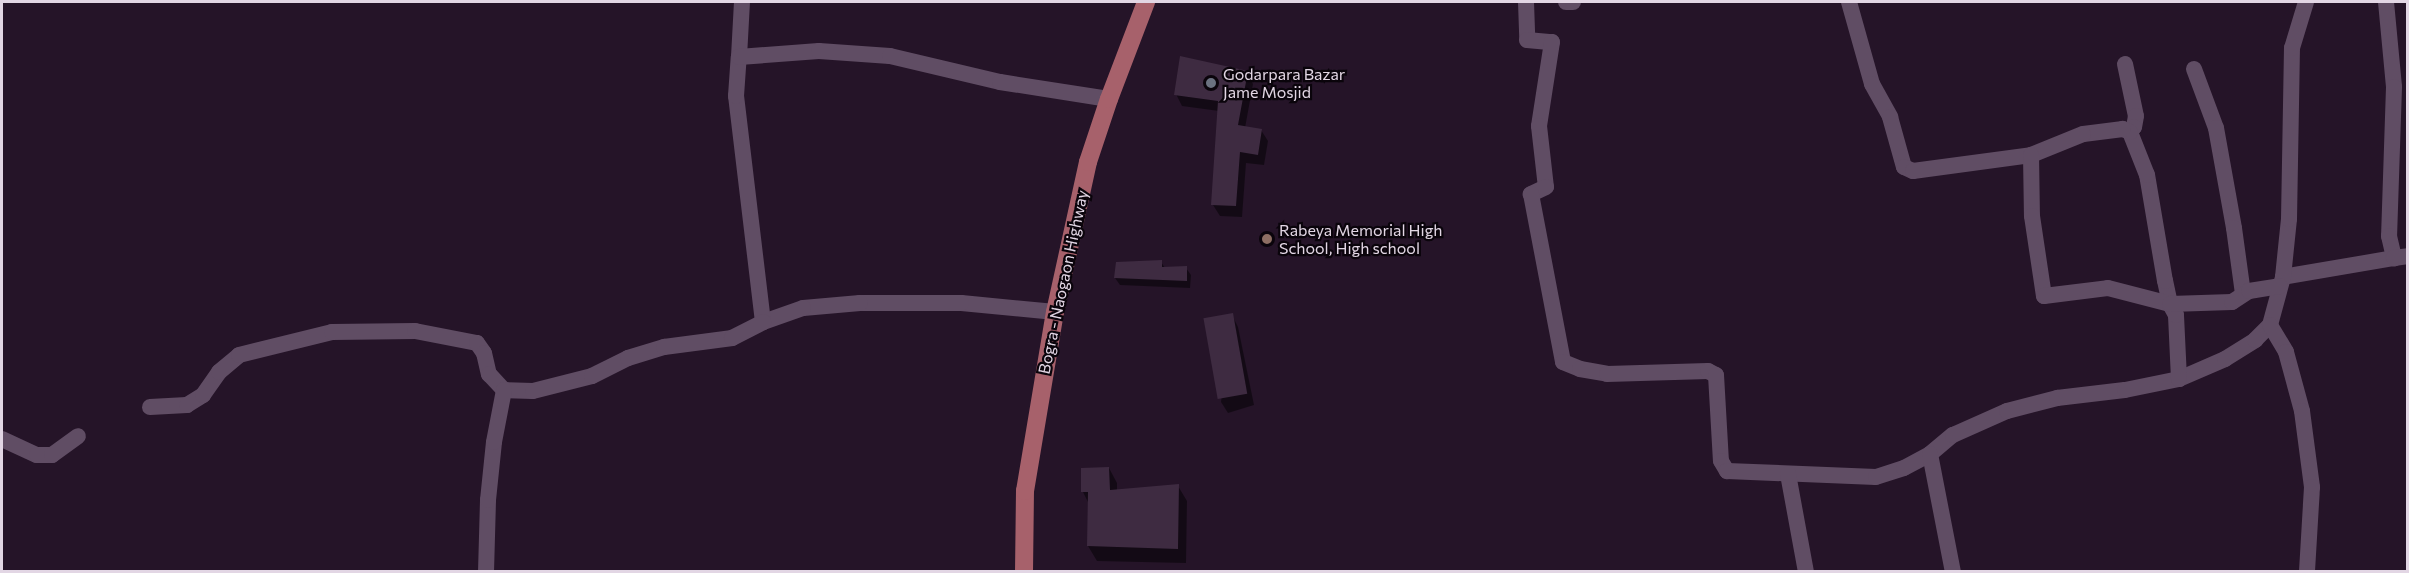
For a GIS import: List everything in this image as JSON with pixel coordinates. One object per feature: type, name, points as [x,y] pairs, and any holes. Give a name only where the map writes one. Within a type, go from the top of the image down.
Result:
[{"type":"main road","name":"Bogra - Naogaon Highway","points":[[1024,572],[1024,491],[1054,312],[1089,162],[1109,99],[1146,2]]},
{"type":"street","points":[[742,2],[736,96],[764,322]]},
{"type":"street","points":[[1526,2],[1527,40],[1552,42],[1539,126],[1546,187],[1531,194],[1563,362],[1580,369],[1607,374],[1708,371],[1716,375],[1721,461],[1728,471],[1876,477],[1904,468],[1930,454],[1953,435],[2007,411],[2057,398],[2125,390],[2179,379],[2226,359],[2255,340],[2270,325],[2282,282],[2289,219],[2292,48],[2306,2]]},
{"type":"street","points":[[1566,2],[1574,2]]},
{"type":"street","points":[[1849,2],[1872,84],[1890,117],[1904,167],[1913,171],[2031,154],[2083,134],[2122,129],[2129,131]]},
{"type":"street","points":[[2031,154],[2032,216],[2044,296],[2108,288],[2170,304],[2232,302],[2242,294],[2282,282],[2401,257],[2389,236],[2394,87],[2386,2]]},
{"type":"street","points":[[739,57],[819,51],[890,56],[1000,82],[1109,99]]},
{"type":"street","points":[[2125,64],[2136,116],[2134,127],[2129,131]]},
{"type":"street","points":[[2194,69],[2216,128],[2234,228],[2242,294]]},
{"type":"street","points":[[2129,131],[2147,175],[2170,304],[2176,315],[2179,379]]},
{"type":"street","points":[[150,407],[187,405],[203,395],[219,372],[239,355],[332,332],[415,331],[477,343],[484,353],[489,374],[504,390],[533,391],[582,378],[628,358],[664,347],[732,338],[764,322],[804,308],[860,303],[961,303],[1054,312]]},
{"type":"street","points":[[2270,325],[2286,352],[2302,411],[2312,487],[2307,572]]},
{"type":"street","points":[[486,572],[488,500],[494,442],[504,390]]},
{"type":"street","points":[[2,439],[37,455],[52,455],[78,436]]},
{"type":"street","points":[[1930,454],[1953,572]]},
{"type":"street","points":[[1788,474],[1806,572]]},
{"type":"building","points":[[1180,56],[1248,71],[1238,125],[1262,129],[1258,155],[1240,152],[1236,206],[1211,205],[1218,101],[1174,95]]},
{"type":"building","points":[[1162,260],[1162,267],[1187,266],[1187,281],[1114,278],[1116,262]]},
{"type":"building","points":[[1233,313],[1247,394],[1218,399],[1203,318]]},
{"type":"building","points":[[1109,467],[1110,490],[1179,484],[1178,549],[1087,546],[1088,492],[1081,492],[1081,468]]},
{"type":"place","name":"Godarpara Bazar Jame Mosjid","points":[[1211,83]]},
{"type":"place","name":"Rabeya Memorial High School, High school","points":[[1267,239]]}]
